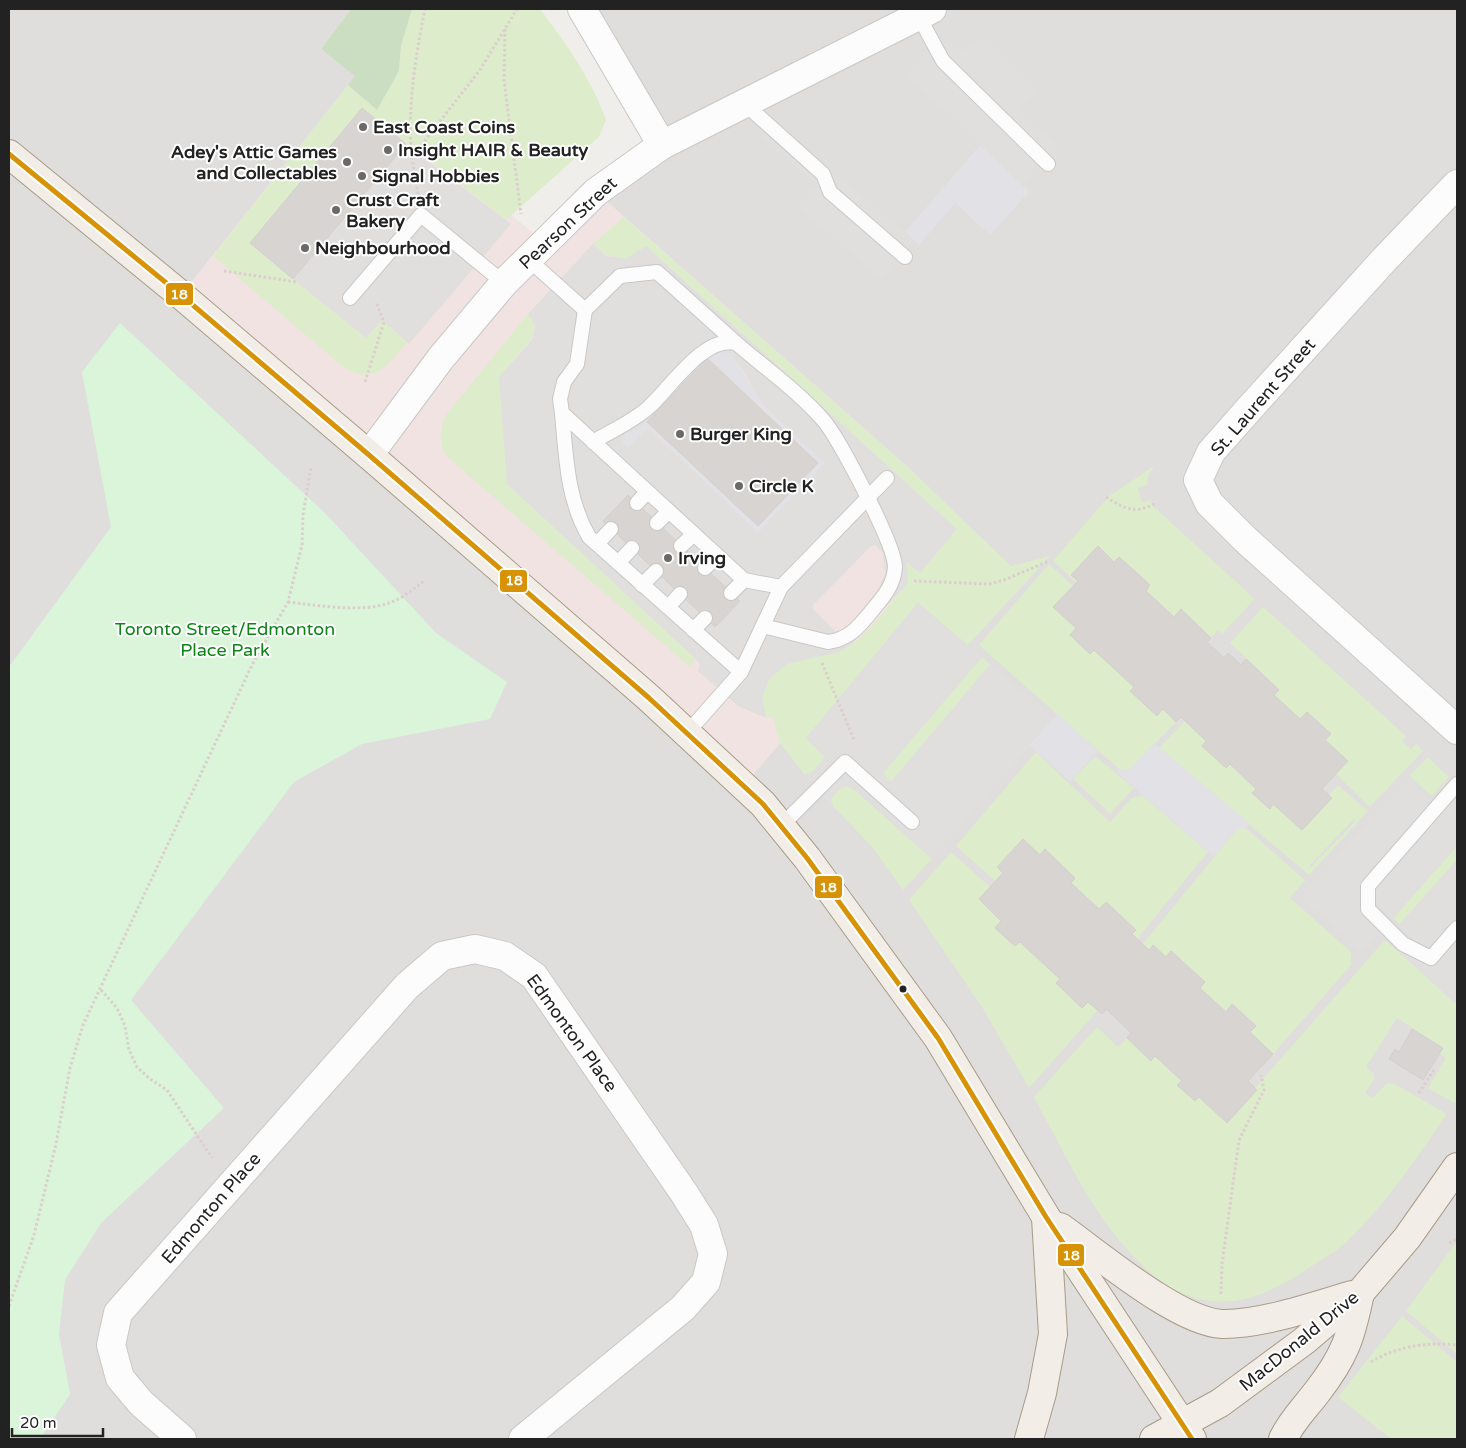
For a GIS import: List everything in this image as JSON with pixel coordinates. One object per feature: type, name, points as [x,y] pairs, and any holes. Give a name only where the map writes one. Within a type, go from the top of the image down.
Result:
[{"type":"main road","points":[[9,154],[181,295],[369,455],[687,734],[762,804],[782,826],[938,1038],[1046,1217],[1187,1431]]},
{"type":"main road","name":"MacDonald Drive","points":[[1154,1439],[1187,1431],[1220,1403],[1304,1341],[1360,1293],[1407,1238],[1457,1167]]},
{"type":"main road","points":[[1046,1217],[1170,1305],[1201,1319],[1220,1324],[1247,1321],[1360,1293],[1350,1337],[1341,1358],[1317,1392],[1291,1422],[1283,1439]]},
{"type":"main road","points":[[1029,1439],[1042,1393],[1053,1334],[1046,1217]]},
{"type":"street","points":[[582,9],[662,145]]},
{"type":"street","name":"Pearson Street","points":[[369,455],[441,358],[504,284],[596,192],[662,145],[925,12]]},
{"type":"street","name":"St. Laurent Street","points":[[1457,184],[1383,261],[1249,409],[1212,452],[1198,480],[1209,503],[1246,540],[1457,730]]},
{"type":"street","name":"Edmonton Place","points":[[182,1439],[142,1403],[120,1378],[111,1345],[118,1313],[407,986],[442,956],[475,949],[505,956],[534,976],[684,1193],[704,1225],[714,1254],[706,1282],[683,1308],[523,1439]]},
{"type":"lane","points":[[925,12],[943,60],[1048,164]]},
{"type":"lane","points":[[744,103],[823,174],[830,192],[905,257]]},
{"type":"lane","points":[[350,298],[421,215],[504,284]]},
{"type":"lane","points":[[528,259],[585,310]]},
{"type":"lane","points":[[741,672],[589,537],[583,527],[570,491],[560,399],[564,382],[577,364],[585,310],[620,276],[657,272],[823,421],[837,440],[889,542],[893,555],[894,575],[890,588],[857,630],[837,641],[828,642],[763,626]]},
{"type":"lane","points":[[594,442],[648,408],[709,347],[727,340],[736,342]]},
{"type":"lane","points":[[562,413],[744,580],[781,587]]},
{"type":"lane","points":[[687,734],[741,672],[781,587],[887,478]]},
{"type":"lane","points":[[637,503],[647,492]]},
{"type":"lane","points":[[657,523],[669,511]]},
{"type":"lane","points":[[596,544],[611,529]]},
{"type":"lane","points":[[682,546],[694,534]]},
{"type":"lane","points":[[618,563],[632,548]]},
{"type":"lane","points":[[705,568],[717,556]]},
{"type":"lane","points":[[642,585],[656,571]]},
{"type":"lane","points":[[731,593],[744,580]]},
{"type":"lane","points":[[668,607],[680,594]]},
{"type":"lane","points":[[693,630],[705,618]]},
{"type":"lane","points":[[782,826],[845,762],[912,822]]},
{"type":"lane","points":[[1457,784],[1368,886],[1368,909],[1403,944],[1431,958],[1457,928]]},
{"type":"path","points":[[421,215],[412,157],[413,82],[425,9]]},
{"type":"path","points":[[412,157],[480,70],[517,9]]},
{"type":"path","points":[[505,29],[504,80],[521,214]]},
{"type":"path","points":[[224,271],[297,282]]},
{"type":"path","points":[[366,280],[384,322],[366,382]]},
{"type":"path","points":[[9,1306],[34,1235],[56,1144],[70,1068],[83,1025],[252,666],[288,602],[302,546],[303,515],[311,467]]},
{"type":"path","points":[[1106,497],[1122,507],[1141,510],[1155,504]]},
{"type":"path","points":[[894,575],[922,582],[989,584],[1004,580],[1049,560]]},
{"type":"path","points":[[288,602],[372,607],[388,604],[407,594],[425,580]]},
{"type":"path","points":[[814,639],[824,672],[857,747]]},
{"type":"path","points":[[100,990],[116,1008],[122,1020],[129,1050],[137,1067],[150,1080],[167,1090],[212,1158]]},
{"type":"path","points":[[1419,1093],[1435,1068]]},
{"type":"path","points":[[1221,1298],[1222,1264],[1239,1140],[1264,1090],[1261,1075]]},
{"type":"path","points":[[1449,1243],[1457,1239]]},
{"type":"path","points":[[1365,1366],[1378,1358],[1412,1346],[1440,1343],[1457,1345]]},
{"type":"shaded area","points":[[9,9],[351,9],[321,49],[356,76],[182,295],[743,785],[780,743],[910,469],[596,192],[661,145],[582,9],[1457,9],[1457,1439],[9,1439]]},
{"type":"shaded area","points":[[985,36],[1038,90],[1019,111],[1057,146],[1022,185],[906,74],[924,57],[923,53],[948,42],[960,52]]},
{"type":"shaded area","points":[[348,85],[545,242],[596,192],[910,469],[967,531],[743,786],[181,295]]},
{"type":"shaded area","points":[[781,125],[914,241],[882,280],[798,207],[817,184],[760,137]]},
{"type":"shaded area","points":[[406,144],[511,224],[409,344],[382,320],[366,338],[293,279]]},
{"type":"shaded area","points":[[980,145],[1029,192],[990,235],[955,203],[919,245],[905,232]]},
{"type":"shaded area","points":[[593,244],[606,256],[626,259],[646,246],[957,529],[920,573],[906,562],[907,584],[852,644],[839,652],[787,664],[770,678],[762,696],[766,718],[738,706],[698,671],[700,664],[696,659],[507,484],[499,377],[532,340],[535,325],[528,314]],"holes":[[[717,351],[730,354],[742,369],[762,404],[824,463],[758,532],[645,424]],[[628,495],[739,601],[715,627],[603,521]],[[875,545],[883,553],[885,574],[878,589],[853,621],[846,629],[836,632],[813,609],[813,605],[870,547]]]},
{"type":"shaded area","points":[[717,351],[730,354],[735,359],[762,404],[825,463],[758,533],[648,428],[628,448],[622,443],[625,435],[647,422],[758,526],[818,463],[707,358]]},
{"type":"shaded area","points":[[918,603],[982,657],[883,773],[891,782],[990,665],[1053,719],[932,859],[855,790],[847,786],[839,788],[831,800],[833,806],[805,775],[815,770],[825,757],[806,738]]},
{"type":"shaded area","points":[[1058,714],[1098,751],[1070,782],[1029,745]]},
{"type":"shaded area","points":[[1154,743],[1251,825],[1247,828],[1237,829],[1214,857],[1116,772],[1119,769],[1130,769]]},
{"type":"shaded area","points":[[1409,776],[1432,796],[1449,777],[1457,784],[1457,803],[1452,809],[1457,815],[1457,846],[1393,918],[1400,924],[1457,860],[1457,1000],[1455,1003],[1378,933],[1360,951],[1300,896]]},
{"type":"green space","points":[[351,9],[412,9],[401,46],[399,71],[377,110],[348,85],[355,76],[321,49]]},
{"type":"green space","points":[[412,9],[540,9],[578,62],[606,120],[599,137],[506,220],[362,108],[250,243],[366,338],[382,320],[407,342],[386,366],[371,374],[362,374],[352,372],[341,365],[213,256],[348,85],[377,110],[399,71],[401,46]]},
{"type":"green space","points":[[624,217],[910,469],[1011,566],[1050,556],[968,645],[918,603],[806,738],[825,757],[815,770],[805,775],[780,743],[773,718],[766,718],[762,695],[766,681],[774,672],[785,665],[838,651],[857,640],[873,626],[906,584],[908,575],[906,561],[920,573],[957,529],[646,246],[627,259],[617,258],[600,251],[593,244]]},
{"type":"green space","points":[[528,314],[535,325],[531,340],[499,377],[696,659],[689,666],[446,456],[441,436],[442,425],[446,415]]},
{"type":"green space","name":"Toronto Street/Edmonton Place Park","points":[[120,323],[324,512],[436,633],[507,682],[490,719],[362,744],[294,782],[131,1000],[224,1108],[101,1223],[65,1280],[59,1334],[70,1394],[40,1439],[9,1439],[9,667],[111,527],[82,372]]},
{"type":"green space","points":[[1154,466],[1148,476],[1147,485],[1138,488],[1142,503],[1150,500],[1154,507],[1255,599],[1222,634],[1218,630],[1211,638],[1181,610],[1174,617],[1146,591],[1150,585],[1120,557],[1114,562],[1098,546],[1072,574],[1078,581],[1076,582],[1053,561],[1109,496]]},
{"type":"green space","points":[[1049,564],[1073,586],[1053,607],[1076,628],[1070,635],[1090,654],[1094,650],[1134,687],[1157,715],[1163,709],[1176,722],[1130,769],[1119,769],[979,645]]},
{"type":"green space","points":[[1263,607],[1406,736],[1402,741],[1411,749],[1416,744],[1423,751],[1370,807],[1336,774],[1348,761],[1325,740],[1331,733],[1307,712],[1300,719],[1274,695],[1279,689],[1230,643]]},
{"type":"green space","points":[[982,657],[990,665],[891,782],[882,774]]},
{"type":"green space","points":[[1185,721],[1206,741],[1202,746],[1226,768],[1230,764],[1256,789],[1252,793],[1269,809],[1273,804],[1302,830],[1332,798],[1329,795],[1338,785],[1368,811],[1309,875],[1159,748]],"holes":[[[1354,819],[1355,822],[1310,868],[1310,865]]]},
{"type":"green space","points":[[1036,752],[1110,822],[1131,799],[1142,795],[1208,852],[1137,939],[1132,934],[1136,930],[1107,902],[1099,909],[1071,883],[1075,878],[1045,849],[1040,855],[1023,839],[997,867],[1003,873],[995,881],[956,846]]},
{"type":"green space","points":[[1095,756],[1134,788],[1110,814],[1073,779]]},
{"type":"green space","points":[[1428,757],[1449,777],[1432,796],[1409,776]]},
{"type":"green space","points":[[847,786],[855,790],[932,859],[903,890],[872,847],[833,806],[831,800],[834,795],[839,789]]},
{"type":"green space","points":[[1242,827],[1247,829],[1305,880],[1290,898],[1351,952],[1351,965],[1273,1054],[1250,1032],[1256,1025],[1233,1004],[1226,1012],[1200,988],[1204,982],[1172,951],[1166,957],[1149,950],[1143,944],[1237,829]]},
{"type":"green space","points":[[1457,846],[1457,860],[1400,924],[1393,918]]},
{"type":"green space","points":[[951,852],[990,887],[979,899],[1001,921],[996,928],[1015,946],[1020,942],[1060,979],[1056,984],[1082,1008],[1088,1002],[1098,1010],[1029,1088],[982,1007],[909,900]]},
{"type":"green space","points":[[1385,940],[1455,1002],[1457,1000],[1457,1099],[1454,1103],[1428,1088],[1446,1058],[1439,1054],[1443,1048],[1397,1018],[1366,1067],[1374,1074],[1374,1079],[1365,1093],[1373,1098],[1387,1083],[1395,1084],[1447,1114],[1401,1179],[1363,1225],[1336,1250],[1289,1281],[1266,1292],[1244,1299],[1223,1302],[1201,1299],[1180,1292],[1159,1279],[1137,1260],[1106,1223],[1068,1161],[1034,1097],[1097,1027],[1118,1047],[1127,1038],[1151,1060],[1155,1056],[1182,1081],[1178,1086],[1195,1101],[1199,1097],[1227,1122],[1257,1090],[1255,1088]]},
{"type":"green space","points":[[1457,1241],[1457,1354],[1406,1311]]},
{"type":"green space","points":[[1402,1316],[1457,1362],[1457,1439],[1391,1439],[1338,1397]]},
{"type":"building","points":[[362,108],[406,144],[293,279],[250,243]]},
{"type":"building","points":[[707,358],[818,463],[758,526],[647,422]]},
{"type":"building","name":"Irving","points":[[628,495],[740,601],[715,627],[603,521]]},
{"type":"building","points":[[1098,546],[1114,562],[1119,557],[1150,585],[1146,591],[1174,617],[1181,609],[1211,638],[1207,642],[1224,658],[1228,653],[1241,665],[1246,659],[1279,690],[1274,695],[1300,719],[1307,712],[1331,734],[1325,740],[1348,761],[1322,789],[1332,798],[1302,830],[1273,804],[1270,809],[1252,793],[1256,789],[1230,764],[1226,768],[1202,746],[1206,741],[1181,717],[1176,722],[1163,709],[1157,716],[1130,691],[1134,687],[1094,650],[1090,654],[1070,635],[1076,628],[1053,607],[1078,581],[1071,575]]},
{"type":"building","points":[[1023,839],[1040,855],[1045,849],[1075,878],[1071,883],[1099,909],[1106,902],[1136,930],[1132,934],[1149,950],[1153,945],[1166,957],[1171,951],[1205,982],[1200,988],[1226,1012],[1232,1004],[1256,1026],[1250,1032],[1273,1054],[1248,1081],[1257,1090],[1227,1123],[1199,1097],[1195,1101],[1177,1085],[1182,1081],[1155,1056],[1151,1061],[1127,1038],[1131,1033],[1106,1009],[1102,1014],[1088,1002],[1082,1008],[1056,983],[1060,979],[1020,942],[1015,946],[995,928],[1001,921],[979,899],[1003,873],[997,867]]},
{"type":"building","points":[[1412,1029],[1443,1048],[1423,1080],[1389,1059],[1395,1049],[1399,1052]]},
{"type":"transit line","name":"18","points":[[9,154],[181,295],[369,455],[649,698],[763,804],[807,858],[938,1038],[1046,1217],[1192,1439]]},
{"type":"place","name":"East Coast Coins","points":[[363,127]]},
{"type":"place","name":"Insight HAIR & Beauty","points":[[388,150]]},
{"type":"place","name":"Adey's Attic Games and Collectables","points":[[347,162]]},
{"type":"place","name":"Signal Hobbies","points":[[362,176]]},
{"type":"place","name":"Crust Craft Bakery","points":[[336,210]]},
{"type":"place","name":"Neighbourhood","points":[[305,248]]},
{"type":"place","name":"Burger King","points":[[680,434]]},
{"type":"place","name":"Circle K","points":[[739,486]]},
{"type":"place","name":"Irving","points":[[668,558]]}]
